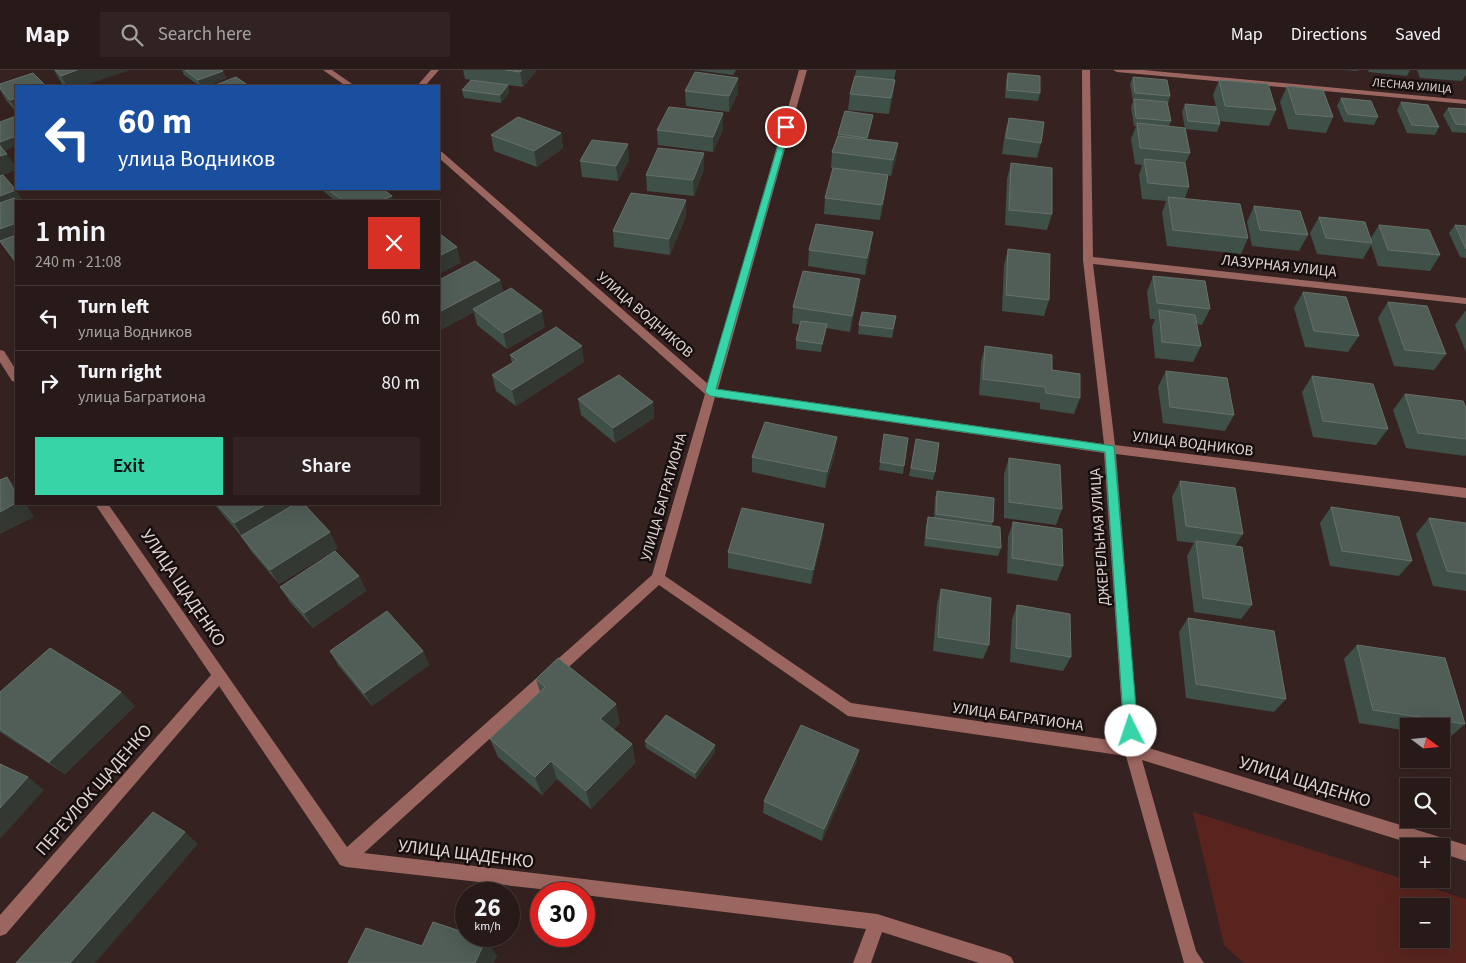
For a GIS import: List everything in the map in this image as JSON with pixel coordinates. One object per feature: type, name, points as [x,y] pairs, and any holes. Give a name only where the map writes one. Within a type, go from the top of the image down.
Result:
[{"type":"street","points":[[327,70],[350,85]]},
{"type":"street","points":[[422,85],[435,70]]},
{"type":"street","name":"УЛИЦА БАГРАТИОНА","points":[[803,70],[658,578],[848,709],[1132,750]]},
{"type":"street","name":"ДЖЕРЕЛЬНАЯ УЛИЦА","points":[[1086,70],[1088,260],[1110,449],[1132,750],[1189,956],[1195,963]]},
{"type":"street","name":"ЛЕСНАЯ УЛИЦА","points":[[1117,70],[1466,102]]},
{"type":"street","name":"УЛИЦА ВОДНИКОВ","points":[[440,155],[710,392],[1110,449],[1466,493]]},
{"type":"street","name":"ЛАЗУРНАЯ УЛИЦА","points":[[1088,260],[1466,301]]},
{"type":"street","points":[[0,354],[15,376]]},
{"type":"street","name":"УЛИЦА ЩАДЕНКО","points":[[102,505],[218,677],[346,859],[877,922],[1005,963]]},
{"type":"street","points":[[346,859],[658,578]]},
{"type":"street","name":"ПЕРЕУЛОК ЩАДЕНКО","points":[[0,928],[218,677]]},
{"type":"street","name":"УЛИЦА ЩАДЕНКО","points":[[1132,750],[1466,853]]},
{"type":"street","points":[[862,963],[877,922]]},
{"type":"shaded area","points":[[1193,812],[1400,878],[1400,888],[1431,888],[1466,899],[1466,963],[1244,963],[1224,945]]},
{"type":"building","points":[[55,70],[77,70],[61,76]]},
{"type":"building","points":[[185,70],[222,70],[223,71],[198,80]]},
{"type":"building","points":[[506,70],[522,70],[520,72]]},
{"type":"building","points":[[695,72],[738,78],[729,96],[685,91]]},
{"type":"building","points":[[33,73],[45,85],[15,85],[15,98],[10,100],[0,88],[0,84]]},
{"type":"building","points":[[1008,73],[1040,76],[1040,93],[1007,90]]},
{"type":"building","points":[[855,76],[895,80],[891,98],[850,94]]},
{"type":"building","points":[[236,77],[248,85],[216,85]]},
{"type":"building","points":[[1133,77],[1167,80],[1170,96],[1135,93]]},
{"type":"building","points":[[471,80],[508,85],[500,95],[462,90]]},
{"type":"building","points":[[1219,80],[1268,84],[1276,110],[1225,106]]},
{"type":"building","points":[[1287,86],[1323,90],[1333,117],[1296,114]]},
{"type":"building","points":[[1341,98],[1371,101],[1378,117],[1348,114]]},
{"type":"building","points":[[1134,99],[1167,102],[1171,121],[1136,118]]},
{"type":"building","points":[[1401,102],[1428,105],[1439,127],[1412,125]]},
{"type":"building","points":[[1185,104],[1216,107],[1220,124],[1188,121]]},
{"type":"building","points":[[669,107],[723,113],[713,137],[657,130]]},
{"type":"building","points":[[1448,108],[1466,109],[1466,125],[1456,124]]},
{"type":"building","points":[[845,111],[873,115],[867,138],[838,134]]},
{"type":"building","points":[[15,116],[15,136],[0,142],[0,122]]},
{"type":"building","points":[[518,117],[561,133],[534,151],[491,135]]},
{"type":"building","points":[[1009,118],[1044,122],[1041,143],[1006,138]]},
{"type":"building","points":[[1137,123],[1185,128],[1190,153],[1140,148]]},
{"type":"building","points":[[838,136],[898,143],[893,160],[832,152]]},
{"type":"building","points":[[592,140],[628,144],[616,166],[580,161]]},
{"type":"building","points":[[0,146],[7,154],[0,156]]},
{"type":"building","points":[[658,148],[704,153],[693,180],[646,175]]},
{"type":"building","points":[[1144,159],[1185,163],[1189,187],[1148,183]]},
{"type":"building","points":[[1011,163],[1052,168],[1052,214],[1009,210]]},
{"type":"building","points":[[833,168],[888,175],[882,205],[825,198]]},
{"type":"building","points":[[3,175],[16,190],[0,196],[0,176]]},
{"type":"building","points":[[335,190],[384,190],[392,196],[382,200],[343,200],[331,192]]},
{"type":"building","points":[[631,193],[686,200],[669,239],[613,231]]},
{"type":"building","points":[[1168,197],[1240,204],[1248,238],[1173,230]]},
{"type":"building","points":[[14,198],[16,200],[15,223],[0,229],[0,203]]},
{"type":"building","points":[[1254,206],[1300,211],[1308,235],[1260,230]]},
{"type":"building","points":[[1319,217],[1365,222],[1372,243],[1326,238]]},
{"type":"building","points":[[816,224],[873,232],[867,258],[809,250]]},
{"type":"building","points":[[1379,225],[1429,230],[1440,255],[1388,250]]},
{"type":"building","points":[[1455,225],[1466,226],[1466,249]]},
{"type":"building","points":[[440,234],[457,247],[440,256]]},
{"type":"building","points":[[15,235],[15,261],[0,241]]},
{"type":"building","points":[[1008,249],[1050,254],[1049,300],[1006,295]]},
{"type":"building","points":[[475,261],[500,280],[440,311],[440,279]]},
{"type":"building","points":[[803,271],[860,279],[852,316],[793,307]]},
{"type":"building","points":[[1153,276],[1205,281],[1210,309],[1157,303]]},
{"type":"building","points":[[511,288],[542,311],[503,333],[473,309]]},
{"type":"building","points":[[1303,292],[1346,297],[1359,336],[1314,331]]},
{"type":"building","points":[[1388,302],[1427,306],[1446,354],[1405,350]]},
{"type":"building","points":[[1159,310],[1195,315],[1201,346],[1162,342]]},
{"type":"building","points":[[862,312],[896,316],[893,329],[859,325]]},
{"type":"building","points":[[801,321],[827,324],[822,344],[796,340]]},
{"type":"building","points":[[556,327],[582,346],[512,390],[492,375],[517,360],[510,355]]},
{"type":"building","points":[[985,346],[1052,355],[1052,370],[1080,374],[1080,398],[1046,393],[1045,387],[983,379]]},
{"type":"building","points":[[1166,371],[1227,378],[1234,415],[1170,407]]},
{"type":"building","points":[[619,375],[653,402],[613,428],[578,399]]},
{"type":"building","points":[[1312,376],[1373,384],[1388,429],[1323,421]]},
{"type":"building","points":[[1405,394],[1463,401],[1466,408],[1466,439],[1418,433]]},
{"type":"building","points":[[765,422],[837,437],[827,472],[752,457]]},
{"type":"building","points":[[884,434],[908,438],[904,466],[880,462]]},
{"type":"building","points":[[916,439],[939,443],[935,472],[911,468]]},
{"type":"building","points":[[1009,458],[1060,465],[1062,509],[1009,502]]},
{"type":"building","points":[[7,477],[15,492],[15,504],[0,512],[0,480]]},
{"type":"building","points":[[1180,481],[1235,488],[1243,534],[1186,526]]},
{"type":"building","points":[[937,491],[994,498],[993,522],[936,514]]},
{"type":"building","points":[[218,505],[265,505],[234,523]]},
{"type":"building","points":[[293,505],[305,505],[330,532],[270,570],[241,536]]},
{"type":"building","points":[[1331,507],[1399,517],[1412,561],[1342,551]]},
{"type":"building","points":[[742,508],[824,524],[813,570],[728,552]]},
{"type":"building","points":[[928,517],[1000,527],[1001,548],[926,538]]},
{"type":"building","points":[[1429,518],[1466,523],[1466,574],[1447,571]]},
{"type":"building","points":[[1013,522],[1062,529],[1063,566],[1012,558]]},
{"type":"building","points":[[1196,541],[1242,547],[1252,605],[1203,598]]},
{"type":"building","points":[[335,551],[359,576],[304,613],[280,587]]},
{"type":"building","points":[[941,589],[991,598],[989,645],[938,637]]},
{"type":"building","points":[[1017,605],[1070,614],[1071,657],[1016,648]]},
{"type":"building","points":[[387,611],[423,651],[364,693],[330,651]]},
{"type":"building","points":[[1188,618],[1274,631],[1286,699],[1196,684]]},
{"type":"building","points":[[1357,645],[1445,658],[1465,724],[1450,722],[1450,718],[1426,718],[1373,710]]},
{"type":"building","points":[[50,648],[121,692],[49,762],[0,729],[0,692]]},
{"type":"building","points":[[558,658],[616,704],[600,719],[632,744],[586,791],[551,761],[535,777],[490,739],[545,687],[536,679]]},
{"type":"building","points":[[666,715],[715,745],[695,773],[645,741]]},
{"type":"building","points":[[801,725],[859,750],[824,829],[764,801]]},
{"type":"building","points":[[0,764],[28,777],[0,808]]},
{"type":"building","points":[[153,812],[185,832],[70,963],[16,963]]},
{"type":"building","points":[[433,922],[455,929],[455,947],[482,947],[475,963],[348,963],[366,928],[422,946]]},
{"type":"route","points":[[786,127],[710,392],[1110,449],[1131,731]]}]
